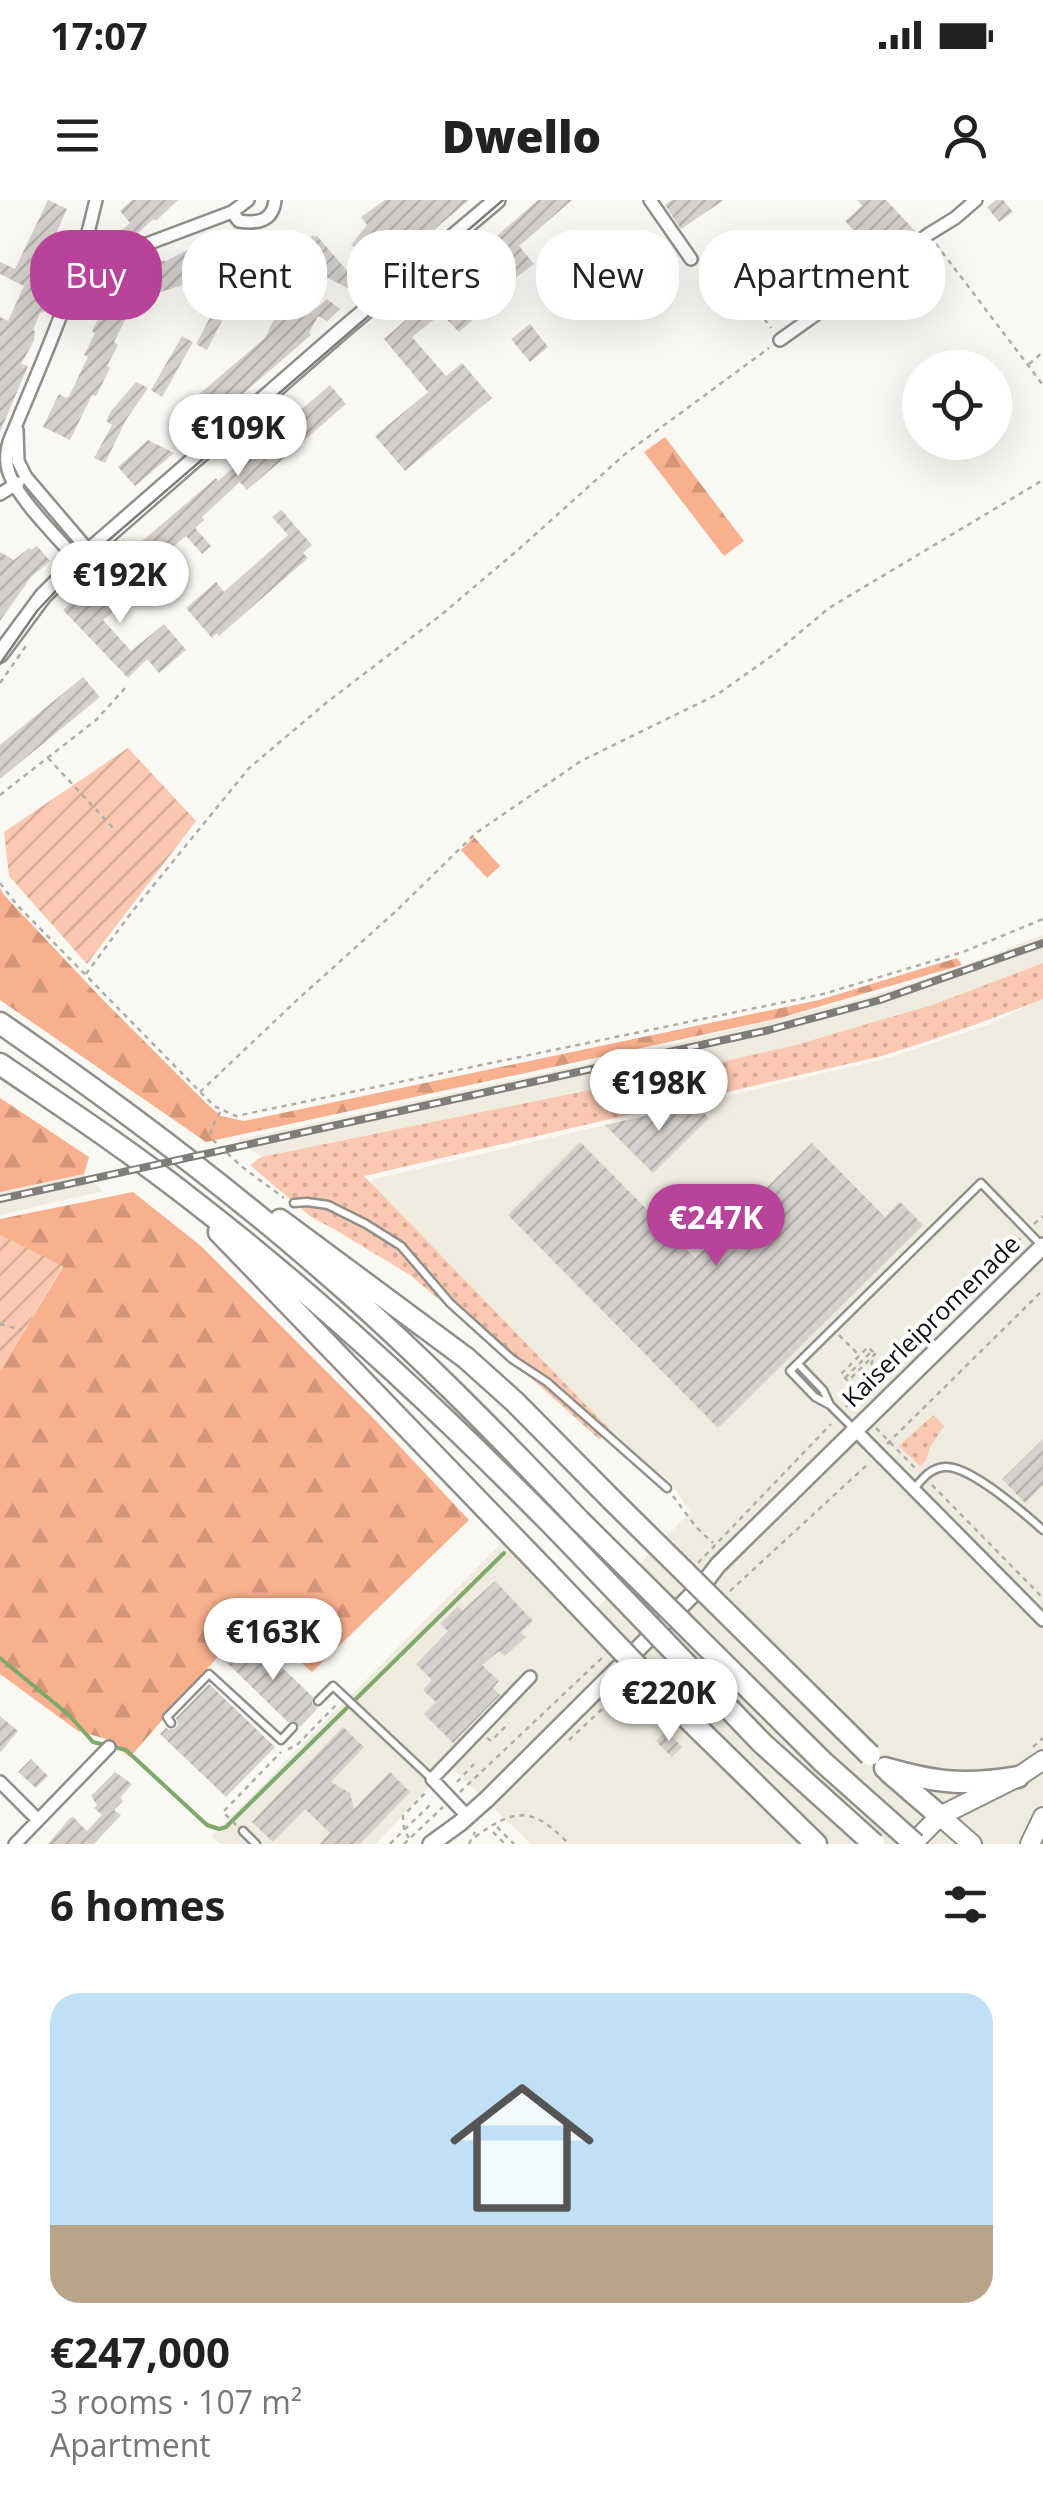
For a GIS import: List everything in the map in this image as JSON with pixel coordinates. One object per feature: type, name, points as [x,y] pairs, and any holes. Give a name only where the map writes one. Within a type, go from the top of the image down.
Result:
[{"type":"highway","points":[[0,1023],[206,1175],[342,1288],[501,1438],[808,1748],[914,1844]]},
{"type":"highway","points":[[0,1064],[188,1196],[396,1371],[565,1538],[735,1716],[874,1844]]},
{"type":"highway","points":[[206,1175],[290,1226],[466,1358],[543,1429],[877,1761],[940,1816]]},
{"type":"highway","points":[[188,1196],[235,1252],[623,1654],[816,1844]]},
{"type":"highway","points":[[877,1761],[935,1782],[984,1783],[1018,1777]]},
{"type":"main road","points":[[0,654],[43,596],[84,556],[497,200]]},
{"type":"main road","name":"Kaiserleipromenade","points":[[430,1844],[461,1809],[705,1582],[1043,1247]]},
{"type":"main road","points":[[914,1844],[940,1816],[1043,1760]]},
{"type":"main road","points":[[940,1816],[972,1844]]},
{"type":"main road","points":[[1030,1844],[1043,1817]]},
{"type":"street","points":[[90,230],[96,200]]},
{"type":"street","points":[[162,238],[232,212],[248,200]]},
{"type":"street","points":[[232,212],[240,221],[266,220],[272,214],[275,200]]},
{"type":"street","points":[[650,200],[691,260]]},
{"type":"street","points":[[936,230],[976,200]]},
{"type":"street","points":[[60,320],[16,423],[20,481],[84,556]]},
{"type":"street","points":[[780,340],[808,320]]},
{"type":"street","points":[[0,494],[20,481]]},
{"type":"street","points":[[855,1430],[1043,1620]]},
{"type":"street","points":[[461,1809],[434,1781],[530,1677]]},
{"type":"street","points":[[15,1844],[109,1746]]},
{"type":"street","points":[[0,1782],[38,1820]]},
{"type":"lane","points":[[830,1405],[815,1397],[790,1371],[981,1183],[1043,1247]]},
{"type":"lane","points":[[294,1203],[328,1205],[401,1246],[473,1325],[547,1382],[667,1488]]},
{"type":"lane","points":[[798,1364],[855,1430]]},
{"type":"lane","points":[[914,1490],[924,1476],[949,1466],[988,1486],[1043,1530]]},
{"type":"lane","points":[[171,1722],[167,1717],[210,1674],[281,1740],[293,1727]]},
{"type":"lane","points":[[318,1701],[333,1686],[434,1781]]},
{"type":"lane","points":[[240,1829],[256,1844]]},
{"type":"path","points":[[945,255],[1043,386]]},
{"type":"path","points":[[85,975],[249,768],[441,615],[625,454],[780,340],[727,267],[712,258],[691,260]]},
{"type":"path","points":[[1028,365],[1043,352]]},
{"type":"path","points":[[200,1092],[476,833],[581,761],[718,694],[774,655],[829,608],[1043,480]]},
{"type":"path","points":[[0,683],[34,634]]},
{"type":"path","points":[[0,795],[96,720],[126,687]]},
{"type":"path","points":[[48,757],[116,830]]},
{"type":"path","points":[[0,883],[16,905],[200,1092],[220,1110],[236,1116],[823,994],[963,952],[1043,920]]},
{"type":"path","points":[[220,1110],[212,1139],[280,1196],[294,1203]]},
{"type":"path","points":[[850,1402],[865,1395],[1043,1216]]},
{"type":"path","points":[[1037,1222],[1043,1228]]},
{"type":"path","points":[[890,1442],[1043,1290]]},
{"type":"path","points":[[0,1324],[22,1330]]},
{"type":"path","points":[[834,1330],[860,1355]]},
{"type":"path","points":[[868,1347],[873,1352],[848,1381],[844,1378],[841,1374],[868,1347]]},
{"type":"path","points":[[850,1402],[862,1389],[873,1352]]},
{"type":"path","points":[[850,1402],[858,1411]]},
{"type":"path","points":[[688,1573],[828,1428]]},
{"type":"path","points":[[880,1432],[1043,1598]]},
{"type":"path","points":[[667,1488],[714,1544]]},
{"type":"path","points":[[404,1844],[461,1809],[602,1658]]},
{"type":"path","points":[[240,1829],[223,1812],[283,1750],[296,1746],[348,1700]]},
{"type":"path","points":[[503,1717],[516,1730]]},
{"type":"path","points":[[499,1733],[509,1723]]},
{"type":"path","points":[[457,1782],[474,1764]]},
{"type":"path","points":[[410,1839],[404,1830],[403,1816],[434,1781]]},
{"type":"path","points":[[390,1844],[430,1805]]},
{"type":"path","points":[[468,1844],[500,1820],[522,1814],[545,1822],[568,1844]]},
{"type":"path","points":[[497,1827],[514,1844]]},
{"type":"path","points":[[493,1832],[505,1844]]},
{"type":"shaded area","points":[[128,748],[196,821],[87,964],[9,876],[4,832]]},
{"type":"shaded area","points":[[1043,935],[1043,963],[932,1005],[792,1046],[261,1157],[237,1140],[614,1058],[865,998]]},
{"type":"shaded area","points":[[1043,963],[1043,999],[878,1057],[364,1176],[612,1432],[599,1439],[410,1275],[311,1217],[250,1165],[261,1157],[792,1046],[932,1005]]},
{"type":"shaded area","points":[[1043,998],[1043,1844],[531,1844],[449,1765],[376,1844],[220,1844],[212,1836],[502,1542],[581,1624],[690,1512],[670,1481],[608,1435],[378,1210],[371,1180],[888,1058],[990,1024]]},
{"type":"shaded area","points":[[84,1174],[103,1191],[0,1215],[0,1192]]},
{"type":"shaded area","points":[[0,1235],[63,1266],[0,1371]]},
{"type":"shaded area","points":[[933,1415],[944,1426],[920,1466],[899,1446]]},
{"type":"green space","points":[[665,437],[744,541],[724,556],[644,452]]},
{"type":"green space","points":[[474,837],[500,866],[487,878],[461,850]]},
{"type":"green space","points":[[0,888],[104,1001],[206,1103],[221,1116],[244,1121],[819,1000],[957,958],[962,965],[780,1018],[206,1142],[0,1000]]},
{"type":"green space","points":[[0,1098],[89,1157],[84,1174],[0,1192]]},
{"type":"green space","points":[[133,1192],[201,1246],[469,1520],[312,1672],[251,1619],[130,1757],[106,1739],[78,1731],[0,1674],[0,1371],[63,1267],[0,1235],[0,1219]]},
{"type":"building","points":[[48,200],[67,209],[58,230],[34,230]]},
{"type":"building","points":[[132,200],[178,200],[142,230],[122,230],[130,223],[120,211]]},
{"type":"building","points":[[385,200],[469,200],[434,230],[363,230],[367,225],[361,217]]},
{"type":"building","points":[[538,200],[572,200],[519,246],[534,264],[516,278],[516,230],[504,230]]},
{"type":"building","points":[[672,200],[724,200],[681,229],[665,205]]},
{"type":"building","points":[[857,200],[886,200],[914,230],[853,230],[845,221],[862,206]]},
{"type":"building","points":[[1003,200],[1013,212],[999,222],[987,207]]},
{"type":"building","points":[[30,238],[30,320],[37,320],[34,341],[21,364],[28,366],[0,432],[0,317],[8,321],[24,286],[0,274],[0,262],[15,269]]},
{"type":"building","points":[[327,248],[347,271],[347,288],[327,277]]},
{"type":"building","points":[[182,253],[182,285],[162,292],[162,261]]},
{"type":"building","points":[[327,299],[340,309],[325,320]]},
{"type":"building","points":[[98,320],[125,320],[114,342],[118,345],[107,366],[110,368],[70,440],[43,427],[59,394],[69,396],[88,357],[84,355],[95,333],[92,331]]},
{"type":"building","points":[[209,320],[222,320],[207,350],[196,344]]},
{"type":"building","points":[[274,320],[316,320],[311,335],[185,444],[168,425],[265,338]]},
{"type":"building","points":[[406,320],[433,320],[412,337],[446,376],[462,363],[492,398],[405,471],[375,436],[428,392],[384,339]]},
{"type":"building","points":[[447,320],[473,320],[459,332]]},
{"type":"building","points":[[530,324],[548,347],[530,362],[511,339]]},
{"type":"building","points":[[182,336],[193,342],[162,397],[151,390]]},
{"type":"building","points":[[136,382],[148,388],[126,420],[105,463],[94,458],[112,425],[106,421],[111,411]]},
{"type":"building","points":[[330,385],[346,404],[247,490],[240,482],[202,517],[204,520],[195,528],[211,546],[202,554],[186,536],[162,556],[168,562],[156,573],[134,548]]},
{"type":"building","points":[[148,440],[174,453],[135,486],[118,467]]},
{"type":"building","points":[[281,510],[312,545],[303,553],[308,558],[212,638],[186,608],[216,582],[224,592],[288,535],[272,517]]},
{"type":"building","points":[[37,546],[50,561],[31,577],[0,621],[0,552],[14,560]]},
{"type":"building","points":[[118,562],[135,582],[111,603],[116,609],[103,620],[131,651],[164,624],[186,650],[159,673],[147,659],[128,678],[63,610]]},
{"type":"building","points":[[83,677],[100,697],[0,779],[0,745]]},
{"type":"building","points":[[696,1105],[709,1118],[653,1173],[605,1125]]},
{"type":"building","points":[[580,1142],[695,1258],[812,1143],[885,1217],[900,1202],[923,1225],[718,1428],[508,1215]]},
{"type":"building","points":[[1043,1439],[1043,1485],[1025,1503],[1002,1479]]},
{"type":"building","points":[[495,1581],[533,1621],[521,1632],[526,1637],[505,1656],[499,1651],[482,1665],[499,1681],[493,1688],[500,1695],[453,1743],[424,1714],[436,1702],[423,1690],[432,1680],[416,1664],[448,1631],[440,1624],[458,1606],[462,1611]]},
{"type":"building","points":[[250,1637],[313,1697],[312,1704],[318,1708],[300,1727],[295,1721],[288,1722],[226,1662]]},
{"type":"building","points":[[209,1684],[275,1747],[226,1797],[160,1734],[166,1728],[176,1728],[176,1718]]},
{"type":"building","points":[[0,1716],[18,1731],[0,1753]]},
{"type":"building","points":[[343,1727],[364,1747],[331,1782],[350,1793],[354,1809],[390,1772],[410,1792],[360,1844],[320,1844],[330,1833],[305,1809],[273,1842],[252,1822]]},
{"type":"building","points":[[666,1731],[682,1747],[672,1757],[656,1741]]},
{"type":"building","points":[[31,1759],[48,1776],[36,1788],[18,1772]]},
{"type":"building","points":[[115,1772],[132,1784],[114,1810],[121,1815],[94,1844],[48,1844],[70,1818],[87,1831],[102,1815],[94,1808],[97,1805],[91,1796]]},
{"type":"waterway","points":[[0,1658],[70,1716],[93,1742],[126,1750],[207,1825],[219,1829],[226,1827],[504,1553]]},
{"type":"tram line","points":[[0,664],[37,611],[80,565],[503,200]]},
{"type":"railway","points":[[0,1199],[769,1030],[880,1000],[1043,943]]}]
